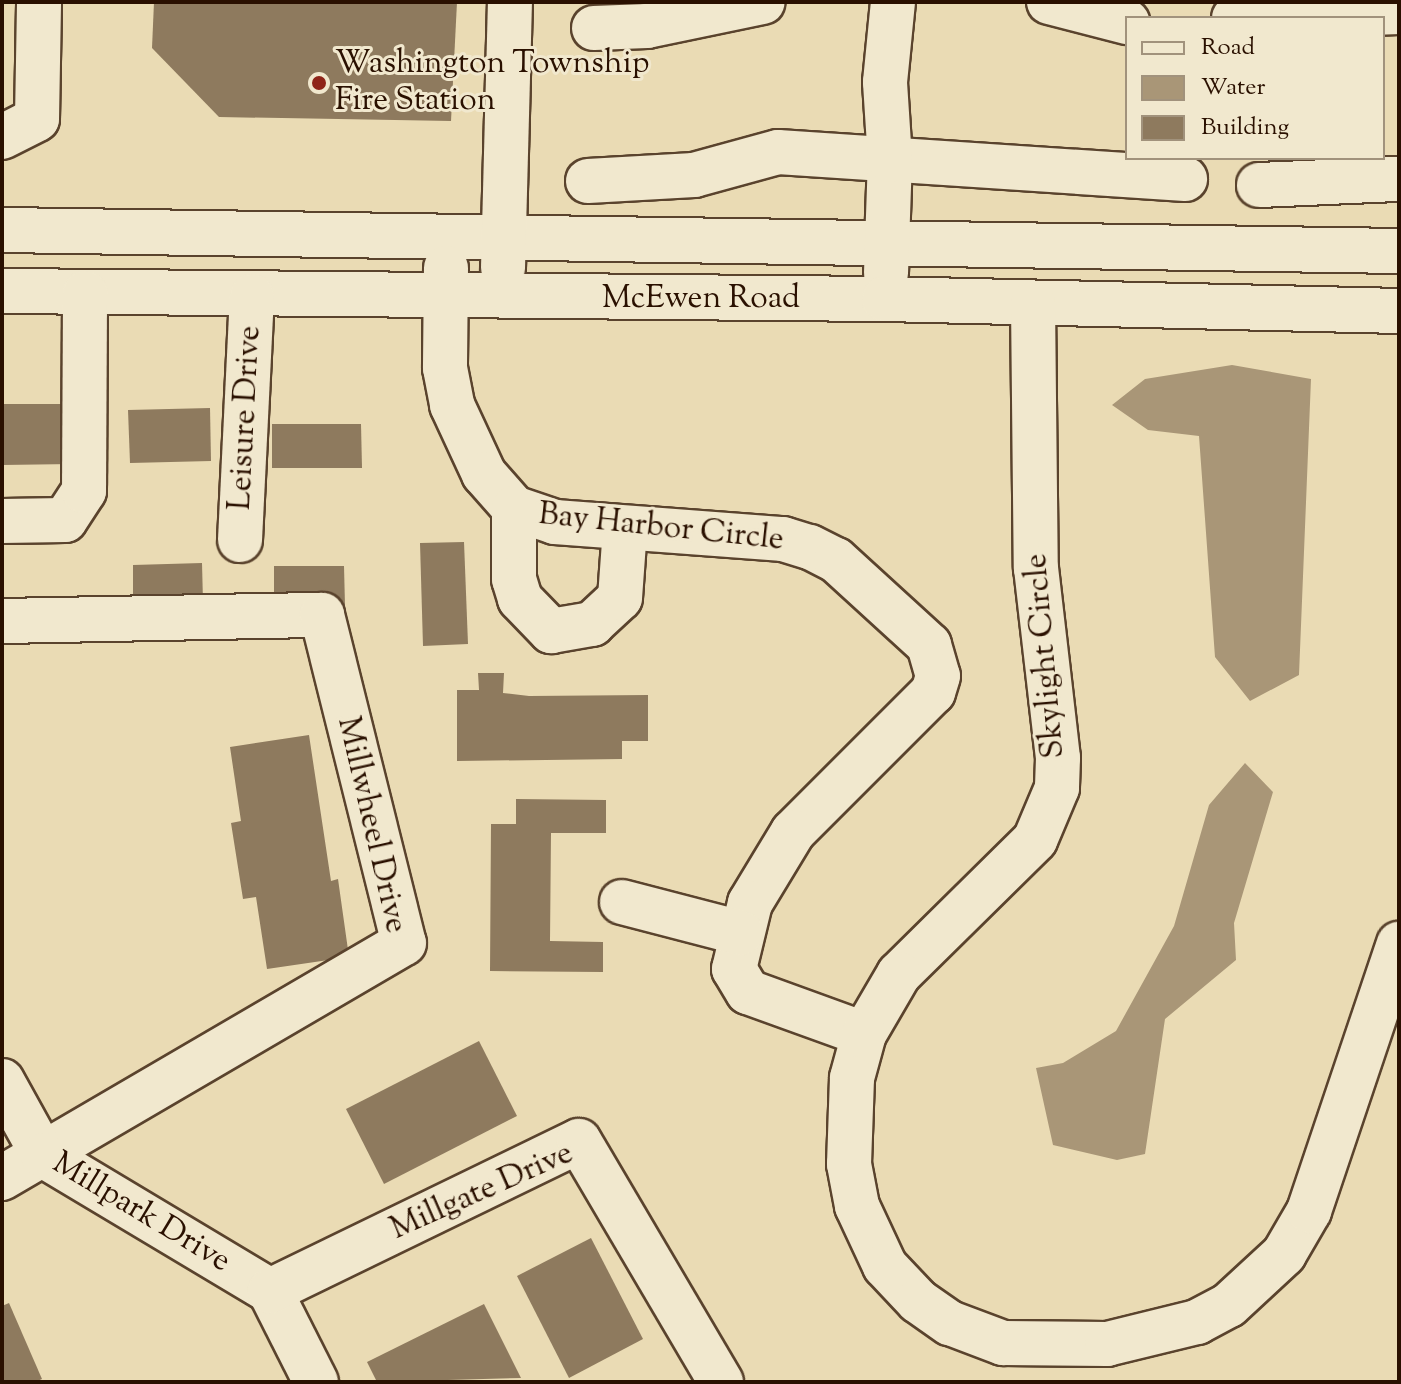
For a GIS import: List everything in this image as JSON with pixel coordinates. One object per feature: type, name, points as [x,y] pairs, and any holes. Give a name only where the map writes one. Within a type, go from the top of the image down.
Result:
[{"type":"street","points":[[2,137],[37,119],[39,2]]},
{"type":"street","points":[[503,298],[510,2]]},
{"type":"street","points":[[594,28],[647,26],[763,2]]},
{"type":"street","points":[[884,299],[890,160],[885,82],[893,2]]},
{"type":"street","points":[[1049,2],[1125,21]]},
{"type":"street","points":[[1289,16],[1399,12]]},
{"type":"street","points":[[588,181],[694,175],[778,152],[1185,179]]},
{"type":"street","points":[[1259,185],[1399,179]]},
{"type":"street","name":"McEwen Road","points":[[2,230],[1399,251]]},
{"type":"street","name":"Bay Harbor Circle","points":[[447,237],[445,368],[452,405],[484,474],[514,508],[555,522],[783,539],[810,547],[836,560],[929,645],[936,660],[933,692],[785,843],[750,903],[734,969],[748,992],[864,1034]]},
{"type":"street","name":"McEwen Road","points":[[2,291],[252,296],[884,299],[1399,311]]},
{"type":"street","points":[[2,521],[65,520],[84,491],[85,293]]},
{"type":"street","name":"Leisure Drive","points":[[240,540],[252,296]]},
{"type":"street","name":"Skylight Circle","points":[[864,1034],[899,974],[1035,840],[1057,788],[1036,568],[1033,303]]},
{"type":"street","points":[[514,508],[514,579],[520,599],[551,631],[592,624],[620,598],[625,528]]},
{"type":"street","name":"Millwheel Drive","points":[[2,621],[322,615],[404,943],[2,1178]]},
{"type":"street","points":[[622,902],[741,933]]},
{"type":"street","points":[[864,1034],[849,1106],[849,1164],[857,1206],[885,1266],[918,1301],[968,1332],[1039,1347],[1107,1344],[1197,1322],[1259,1282],[1284,1254],[1309,1211],[1399,944]]},
{"type":"street","name":"Millpark Drive","points":[[2,1081],[43,1155],[270,1291]]},
{"type":"street","name":"Millgate Drive","points":[[270,1291],[579,1141],[721,1382]]},
{"type":"street","points":[[270,1291],[316,1382]]},
{"type":"water","points":[[1232,365],[1311,379],[1299,675],[1250,701],[1215,657],[1199,436],[1148,430],[1112,405],[1145,379]]},
{"type":"water","points":[[1245,763],[1273,792],[1234,923],[1236,960],[1165,1019],[1145,1154],[1117,1160],[1053,1145],[1036,1068],[1063,1063],[1116,1031],[1174,926],[1209,805]]},
{"type":"building","name":"Washington Township Fire Station","points":[[154,2],[457,2],[451,121],[219,117],[152,48]]},
{"type":"building","points":[[2,404],[72,404],[73,464],[2,465]]},
{"type":"building","points":[[210,408],[211,461],[130,463],[128,410]]},
{"type":"building","points":[[272,424],[361,424],[362,468],[272,468]]},
{"type":"building","points":[[464,542],[468,644],[423,646],[420,543]]},
{"type":"building","points":[[202,563],[203,602],[133,604],[133,565]]},
{"type":"building","points":[[274,566],[344,566],[345,606],[274,605]]},
{"type":"building","points":[[478,673],[504,673],[503,693],[529,696],[648,695],[648,741],[622,741],[622,759],[457,761],[457,690],[479,690]]},
{"type":"building","points":[[309,735],[331,881],[338,879],[349,957],[267,969],[256,897],[243,899],[231,823],[241,821],[230,747]]},
{"type":"building","points":[[516,799],[606,800],[606,833],[551,833],[550,941],[603,942],[603,972],[490,971],[491,824],[516,824]]},
{"type":"building","points":[[479,1041],[517,1116],[384,1184],[346,1109]]},
{"type":"building","points":[[591,1238],[643,1339],[569,1378],[517,1276]]},
{"type":"building","points":[[9,1303],[42,1379],[35,1382],[2,1382],[2,1306]]},
{"type":"building","points":[[484,1304],[521,1378],[377,1382],[367,1362]]},
{"type":"place","name":"Washington Township Fire Station","points":[[319,83]]}]
